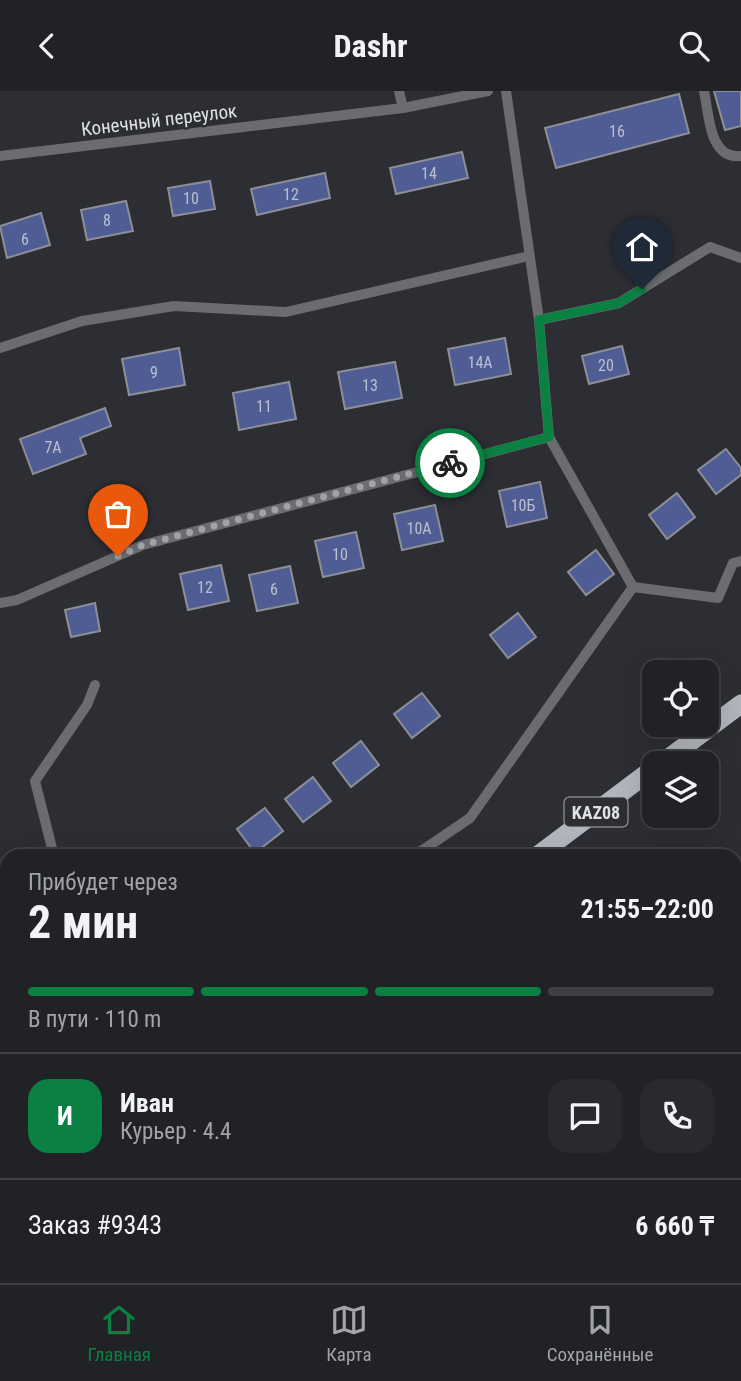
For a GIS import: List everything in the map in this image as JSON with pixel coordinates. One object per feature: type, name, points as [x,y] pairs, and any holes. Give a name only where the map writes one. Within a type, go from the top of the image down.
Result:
[{"type":"highway","points":[[678,751],[741,704]]},
{"type":"highway","name":"KAZ08","points":[[546,849],[642,777]]},
{"type":"lane","points":[[399,91],[403,108]]},
{"type":"lane","name":"Конечный переулок","points":[[0,156],[403,108],[488,91]]},
{"type":"lane","points":[[506,91],[539,320],[549,437],[634,587]]},
{"type":"lane","points":[[704,91],[716,144],[724,154],[741,156]]},
{"type":"lane","points":[[539,320],[619,303],[710,247],[741,258]]},
{"type":"lane","points":[[0,348],[82,321],[174,306],[286,312],[529,256]]},
{"type":"lane","points":[[0,603],[17,600],[143,545],[549,437]]},
{"type":"lane","points":[[634,587],[718,598],[733,563],[741,561]]},
{"type":"lane","points":[[424,849],[470,818],[634,587]]},
{"type":"lane","points":[[52,849],[35,781],[87,705],[95,685]]},
{"type":"building","points":[[714,91],[741,91],[741,126],[725,130]]},
{"type":"building","points":[[679,94],[689,133],[556,168],[545,128]]},
{"type":"building","points":[[462,152],[468,178],[396,194],[390,168]]},
{"type":"building","points":[[325,173],[330,198],[257,215],[251,189]]},
{"type":"building","points":[[210,181],[215,209],[173,216],[168,188]]},
{"type":"building","points":[[126,201],[133,231],[87,240],[81,210]]},
{"type":"building","points":[[41,213],[50,245],[7,258],[0,226]]},
{"type":"building","points":[[505,338],[511,374],[455,385],[448,349]]},
{"type":"building","points":[[622,346],[629,374],[589,384],[582,356]]},
{"type":"building","points":[[179,348],[185,385],[129,395],[122,359]]},
{"type":"building","points":[[395,362],[402,398],[345,409],[338,372]]},
{"type":"building","points":[[289,382],[296,419],[239,430],[233,393]]},
{"type":"building","points":[[105,408],[111,426],[80,438],[86,454],[33,474],[20,439]]},
{"type":"building","points":[[726,449],[741,468],[741,475],[716,494],[698,470]]},
{"type":"building","points":[[540,482],[547,518],[507,527],[499,491]]},
{"type":"building","points":[[677,493],[695,517],[667,539],[649,515]]},
{"type":"building","points":[[435,505],[443,541],[402,550],[394,514]]},
{"type":"building","points":[[356,532],[364,568],[323,577],[315,541]]},
{"type":"building","points":[[596,550],[614,574],[586,595],[568,572]]},
{"type":"building","points":[[221,565],[229,601],[188,610],[180,574]]},
{"type":"building","points":[[290,566],[298,603],[257,611],[249,575]]},
{"type":"building","points":[[95,603],[100,631],[71,637],[65,610]]},
{"type":"building","points":[[518,613],[536,637],[508,658],[490,635]]},
{"type":"building","points":[[422,693],[440,716],[412,738],[394,714]]},
{"type":"building","points":[[361,741],[379,765],[351,787],[333,763]]},
{"type":"building","points":[[313,777],[331,801],[303,822],[285,799]]},
{"type":"building","points":[[265,808],[283,831],[260,849],[252,849],[237,829]]},
{"type":"way so far","points":[[118,556],[143,545],[450,463]]},
{"type":"route","points":[[450,463],[549,437],[539,320],[619,303],[642,289]]}]
